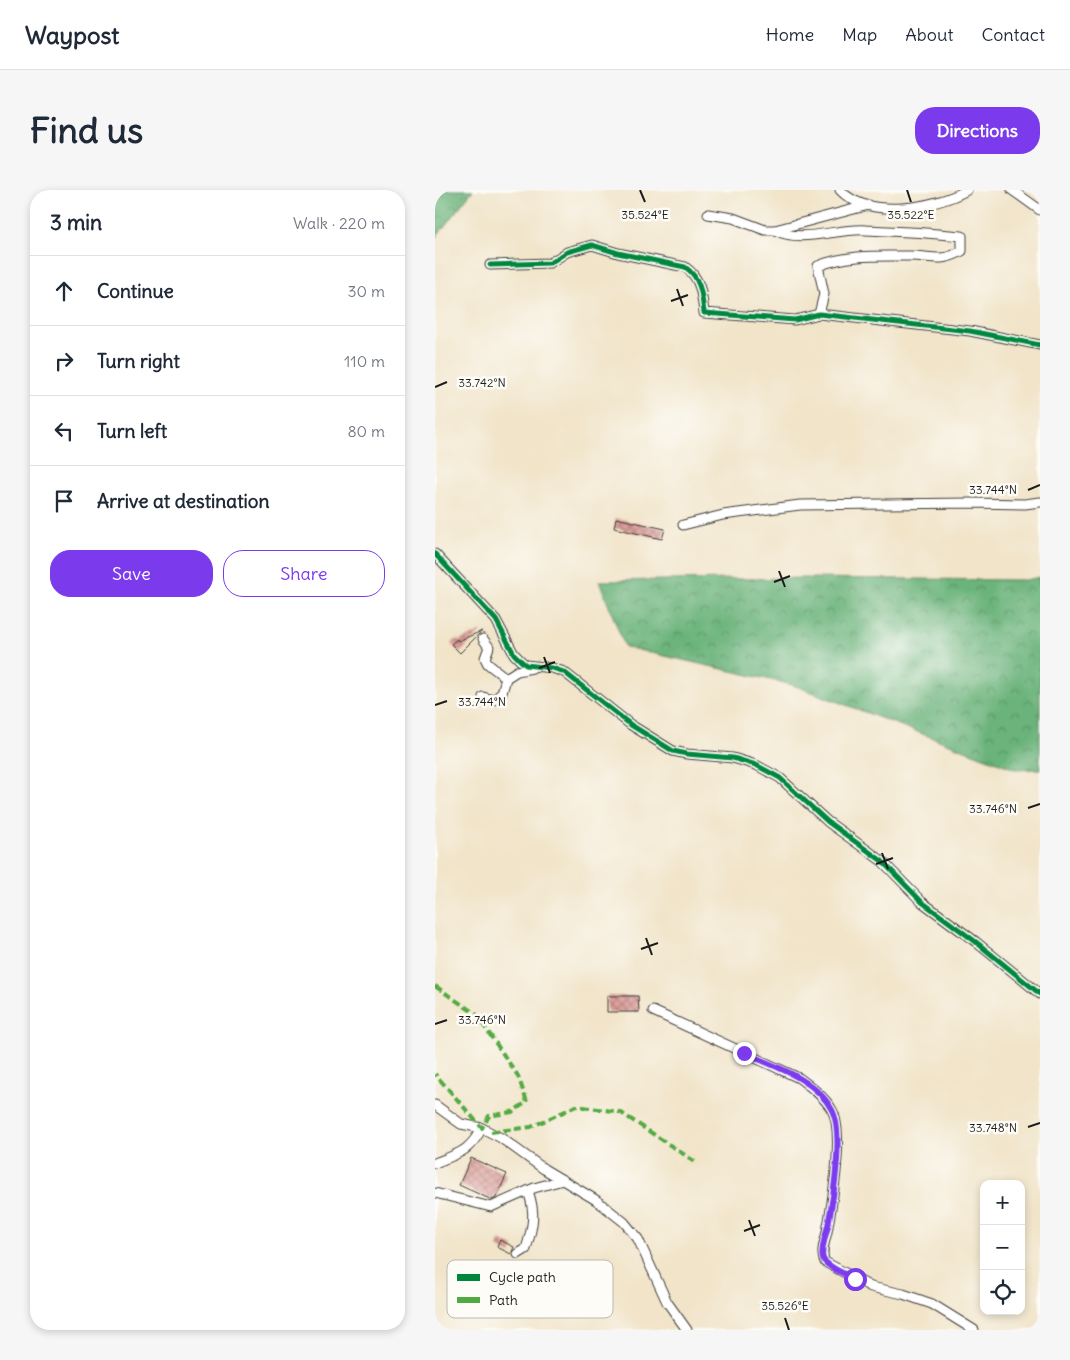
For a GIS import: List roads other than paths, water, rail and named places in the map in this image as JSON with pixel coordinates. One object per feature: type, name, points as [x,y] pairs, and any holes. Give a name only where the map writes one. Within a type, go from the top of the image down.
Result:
[{"type":"street","points":[[840,190],[859,203],[880,208],[908,207],[947,199],[967,190]]},
{"type":"street","points":[[1011,190],[1040,210]]},
{"type":"street","points":[[708,214],[733,218],[765,230],[775,230],[812,219],[869,206]]},
{"type":"street","points":[[775,230],[787,236],[797,237],[828,232],[865,230],[962,236],[962,251],[947,259],[913,256],[865,256],[829,262],[818,266],[824,294],[819,314]]},
{"type":"street","points":[[490,265],[550,263],[567,252],[592,245],[618,253],[685,267],[692,272],[700,287],[704,313],[795,320],[819,314],[970,331],[1040,345]]},
{"type":"street","points":[[683,525],[723,515],[799,505],[1025,504],[1040,502]]},
{"type":"street","points":[[435,554],[496,620],[514,654],[526,665],[552,668],[564,672],[631,725],[673,751],[733,758],[756,765],[780,778],[828,822],[882,861],[922,902],[972,939],[1040,994]]},
{"type":"street","points":[[483,639],[489,647],[485,658],[488,664],[506,678]]},
{"type":"street","points":[[483,697],[494,700],[503,693],[506,678],[517,671],[540,667]]},
{"type":"street","points":[[653,1011],[799,1078],[814,1089],[832,1109],[839,1134],[830,1217],[822,1254],[825,1262],[871,1288],[903,1294],[932,1304],[974,1330]]},
{"type":"street","points":[[435,1105],[461,1124],[482,1128],[596,1200],[634,1233],[667,1302],[687,1330]]},
{"type":"street","points":[[435,1163],[463,1152],[473,1144],[482,1128]]},
{"type":"street","points":[[435,1193],[491,1207],[528,1191],[563,1180]]},
{"type":"street","points":[[518,1254],[526,1249],[531,1231],[534,1208],[528,1191]]}]
